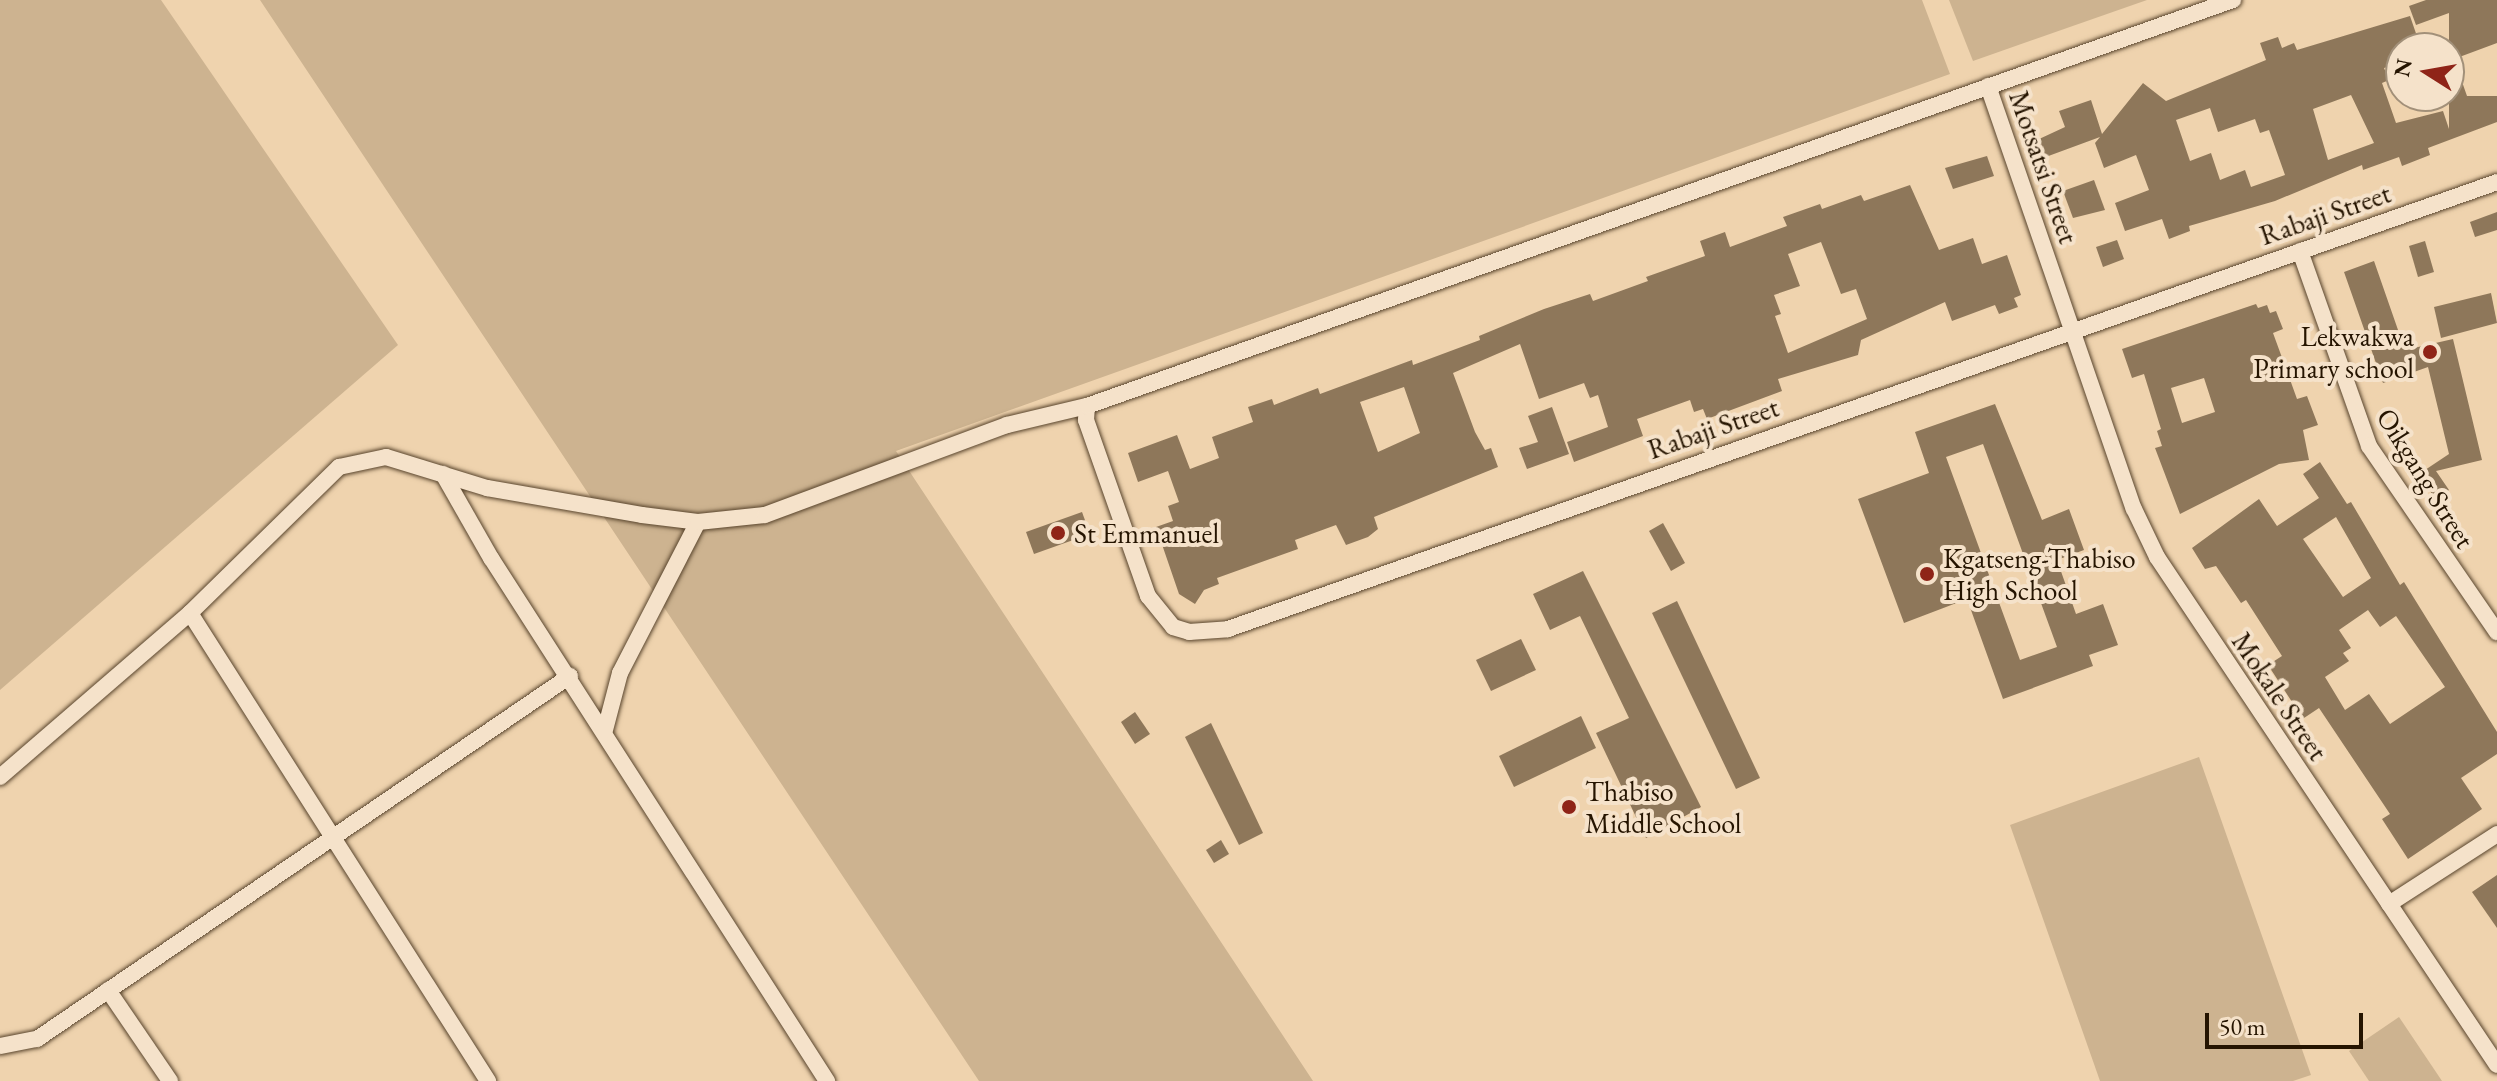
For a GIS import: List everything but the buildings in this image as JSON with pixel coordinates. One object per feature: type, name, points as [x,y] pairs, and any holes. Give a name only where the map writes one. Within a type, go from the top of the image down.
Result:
[{"type":"street","name":"Motsatsi Street","points":[[2072,329],[1988,86],[2233,0]]},
{"type":"street","points":[[0,777],[190,613],[339,467],[386,457],[487,488],[698,522],[765,515],[1007,425],[1087,406],[1988,86]]},
{"type":"street","name":"Rabaji Street","points":[[1087,406],[1086,420],[1148,596],[1173,627],[1206,632],[1228,629],[2072,329],[2497,182]]},
{"type":"street","name":"Oikgang Street","points":[[2300,251],[2369,446],[2497,632]]},
{"type":"street","name":"Mokale Street","points":[[2072,329],[2134,509],[2157,557],[2497,1065]]},
{"type":"street","points":[[443,474],[827,1081]]},
{"type":"street","points":[[605,730],[620,673],[698,522]]},
{"type":"street","points":[[190,613],[329,836],[488,1081]]},
{"type":"street","points":[[0,1046],[37,1039],[329,836],[570,676]]},
{"type":"street","points":[[2389,904],[2497,834]]},
{"type":"street","points":[[108,990],[170,1081]]},
{"type":"shaded area","points":[[0,0],[161,0],[398,345],[0,690]]},
{"type":"shaded area","points":[[260,0],[1922,0],[1950,74],[896,451],[1313,1081],[979,1081]]},
{"type":"shaded area","points":[[1949,0],[2147,0],[1973,61]]},
{"type":"shaded area","points":[[2199,757],[2311,1075],[2293,1081],[2100,1081],[2010,825]]},
{"type":"shaded area","points":[[2399,1017],[2442,1081],[2369,1081],[2349,1051]]},
{"type":"place","name":"Lekwakwa Primary school","points":[[2430,352]]},
{"type":"place","name":"St Emmanuel","points":[[1058,533]]},
{"type":"place","name":"Kgatseng-Thabiso High School","points":[[1927,574]]},
{"type":"place","name":"Thabiso Middle School","points":[[1569,807]]}]
